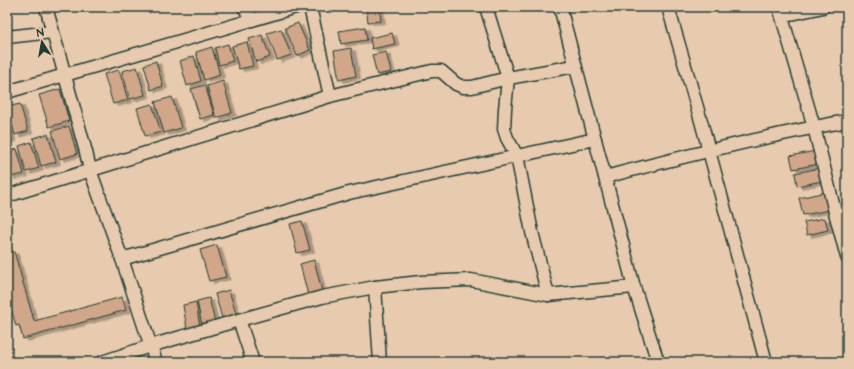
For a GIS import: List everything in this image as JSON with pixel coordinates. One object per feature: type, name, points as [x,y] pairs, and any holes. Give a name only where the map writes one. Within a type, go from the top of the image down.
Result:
[{"type":"street","points":[[46,7],[90,170],[122,259],[156,362]]},
{"type":"street","points":[[244,7],[252,20]]},
{"type":"street","points":[[7,92],[296,7]]},
{"type":"street","points":[[310,7],[330,96]]},
{"type":"street","points":[[486,7],[508,78],[504,129],[507,138],[517,156],[532,232],[548,295]]},
{"type":"street","points":[[560,7],[634,287],[658,362]]},
{"type":"street","points":[[668,7],[709,150],[766,362]]},
{"type":"street","points":[[823,7],[780,12],[841,215],[847,257]]},
{"type":"street","points":[[7,37],[52,32]]},
{"type":"street","points":[[7,196],[330,96],[432,70],[441,71],[456,84],[463,87],[472,87],[508,78],[575,66]]},
{"type":"street","points":[[605,177],[709,150],[814,127],[847,122]]},
{"type":"street","points":[[122,259],[349,193],[595,139]]},
{"type":"street","points":[[102,362],[150,346],[322,297],[375,287],[421,282],[471,280],[548,295],[634,287]]},
{"type":"street","points":[[375,287],[380,362]]},
{"type":"street","points":[[239,320],[253,362]]},
{"type":"building","points":[[366,7],[379,7],[381,21],[368,22]]},
{"type":"building","points":[[298,23],[310,50],[297,56],[285,28]]},
{"type":"building","points":[[365,27],[367,40],[341,44],[339,31]]},
{"type":"building","points":[[281,29],[291,55],[277,60],[267,33]]},
{"type":"building","points":[[392,33],[395,44],[372,49],[370,38]]},
{"type":"building","points":[[262,35],[270,57],[256,62],[249,39]]},
{"type":"building","points":[[247,42],[253,66],[239,69],[232,46]]},
{"type":"building","points":[[228,44],[233,61],[219,65],[215,48]]},
{"type":"building","points":[[212,47],[220,75],[204,80],[196,52]]},
{"type":"building","points":[[351,48],[356,76],[339,80],[334,51]]},
{"type":"building","points":[[386,52],[391,72],[377,75],[372,55]]},
{"type":"building","points":[[194,56],[201,81],[187,86],[180,61]]},
{"type":"building","points":[[156,61],[163,86],[151,90],[144,65]]},
{"type":"building","points":[[137,67],[145,95],[130,99],[122,71]]},
{"type":"building","points":[[119,70],[128,100],[113,104],[104,74]]},
{"type":"building","points":[[223,81],[232,113],[216,118],[207,86]]},
{"type":"building","points":[[205,85],[214,115],[200,119],[191,89]]},
{"type":"building","points":[[60,89],[69,121],[49,127],[39,95]]},
{"type":"building","points":[[172,97],[181,128],[164,133],[155,102]]},
{"type":"building","points":[[20,104],[28,131],[15,135],[7,107]]},
{"type":"building","points":[[152,104],[161,132],[145,136],[137,108]]},
{"type":"building","points":[[7,123],[12,139],[7,141]]},
{"type":"building","points":[[69,126],[77,154],[60,159],[52,131]]},
{"type":"building","points":[[48,134],[56,162],[41,166],[33,138]]},
{"type":"building","points":[[31,142],[39,168],[26,172],[19,146]]},
{"type":"building","points":[[17,149],[24,174],[10,177],[7,166],[7,152]]},
{"type":"building","points":[[816,151],[819,164],[793,169],[790,156]]},
{"type":"building","points":[[820,168],[822,181],[797,186],[795,173]]},
{"type":"building","points":[[826,192],[830,210],[803,215],[799,198]]},
{"type":"building","points":[[825,218],[828,230],[807,235],[804,222]]},
{"type":"building","points":[[302,221],[310,250],[297,253],[290,224]]},
{"type":"building","points":[[217,245],[226,277],[209,281],[200,250]]},
{"type":"building","points":[[14,251],[34,321],[122,297],[126,310],[23,339],[19,325],[16,326],[7,294],[7,253]]},
{"type":"building","points":[[314,260],[322,291],[308,295],[300,264]]},
{"type":"building","points":[[229,290],[236,314],[222,318],[215,294]]},
{"type":"building","points":[[209,298],[215,322],[202,325],[197,301]]},
{"type":"building","points":[[196,302],[200,327],[187,329],[183,305]]}]
